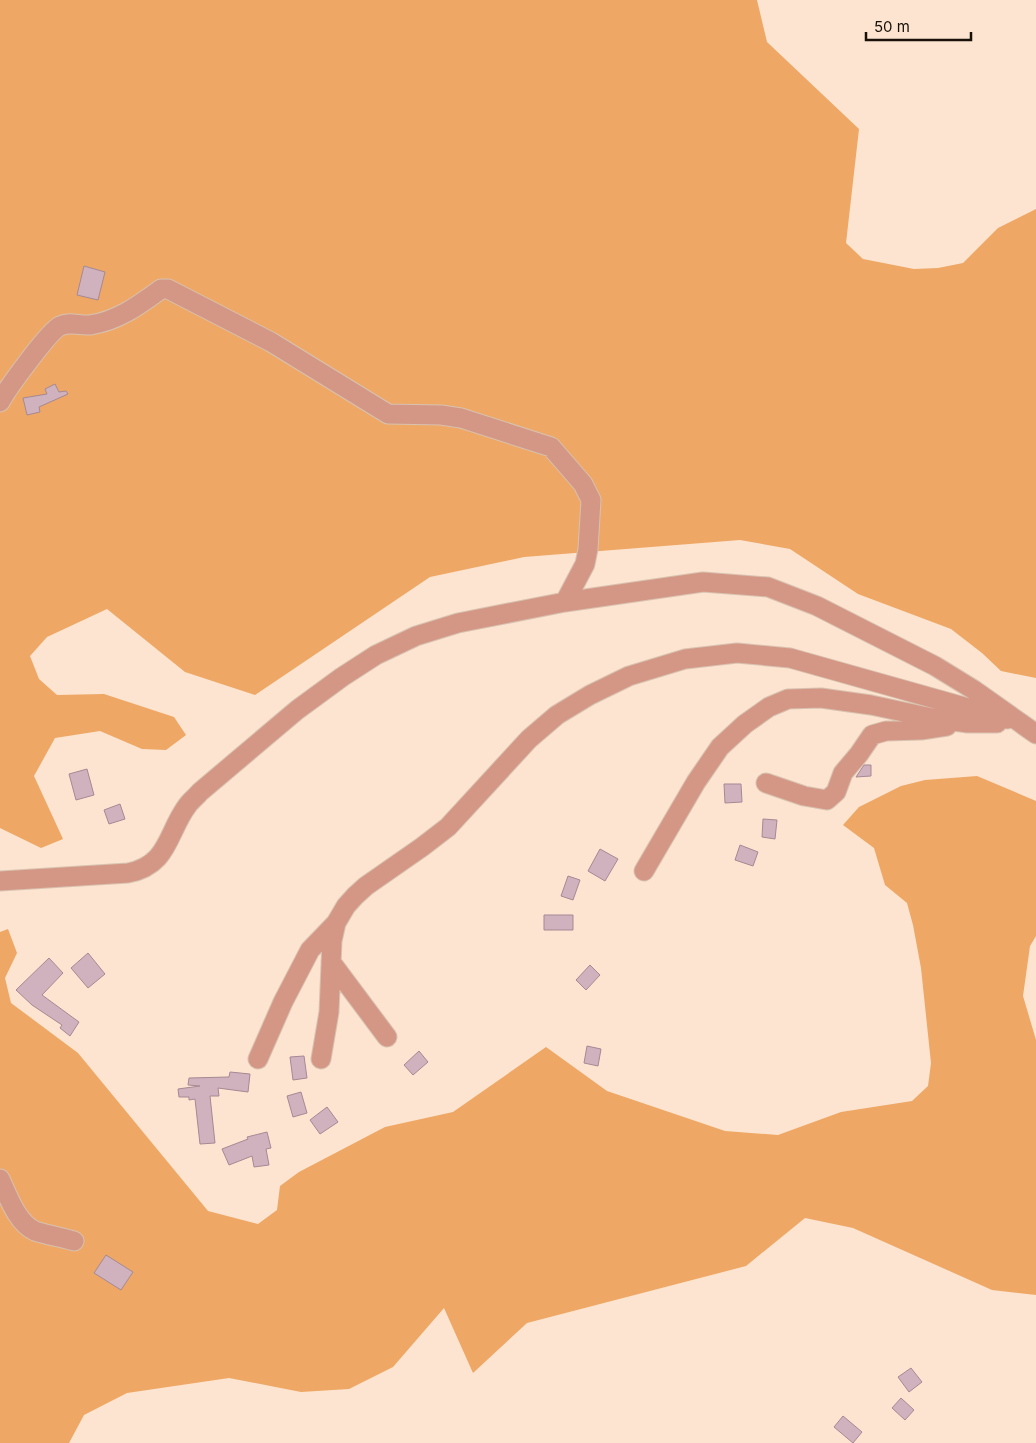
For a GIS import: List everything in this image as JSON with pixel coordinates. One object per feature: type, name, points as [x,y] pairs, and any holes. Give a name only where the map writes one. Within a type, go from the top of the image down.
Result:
[{"type":"street","points":[[0,402],[10,386],[56,328],[69,323],[88,325],[120,316],[129,312],[161,289],[168,289],[271,342],[388,414],[441,415],[461,418],[551,447],[583,484],[591,500],[585,564],[565,602]]},
{"type":"street","points":[[0,881],[128,873],[150,865],[168,844],[187,806],[200,792],[297,710],[376,655],[431,630],[565,602],[703,582],[768,587],[817,606],[935,666],[974,690],[1036,734]]},
{"type":"street","points":[[258,1059],[283,1002],[310,950],[336,923],[346,906],[366,886],[448,827],[529,740],[557,715],[590,695],[630,676],[685,659],[737,653],[790,658],[1018,722]]},
{"type":"street","points":[[644,871],[696,782],[720,747],[745,724],[769,707],[788,699],[822,698],[968,723]]},
{"type":"street","points":[[766,783],[804,796],[827,800],[836,792],[843,773],[872,735],[886,731],[922,730],[968,723],[1018,722]]},
{"type":"street","points":[[321,1059],[330,1012],[332,941],[336,923]]},
{"type":"street","points":[[331,962],[387,1037]]},
{"type":"street","points":[[0,1179],[18,1215],[25,1224],[34,1230],[74,1241]]},
{"type":"shaded area","points":[[0,0],[757,0],[767,42],[859,129],[846,243],[863,259],[914,269],[938,268],[963,263],[998,228],[1036,209],[1036,678],[1001,671],[982,653],[951,629],[858,594],[790,549],[740,540],[524,557],[430,577],[255,695],[185,672],[107,609],[47,637],[30,656],[39,679],[57,695],[104,694],[174,717],[186,735],[166,750],[142,749],[100,731],[55,738],[34,776],[63,839],[41,848],[0,828]]},
{"type":"shaded area","points":[[977,776],[1036,801],[1036,936],[1030,946],[1023,996],[1036,1040],[1036,1295],[992,1290],[853,1228],[805,1218],[746,1266],[527,1323],[473,1373],[444,1308],[393,1367],[349,1389],[301,1392],[229,1378],[127,1393],[84,1415],[69,1443],[0,1443],[0,932],[8,929],[17,953],[5,978],[11,1003],[78,1053],[208,1211],[258,1224],[277,1210],[280,1186],[299,1172],[385,1127],[453,1112],[546,1047],[607,1091],[725,1131],[778,1135],[841,1112],[912,1101],[928,1086],[931,1063],[921,968],[913,925],[907,903],[885,885],[874,848],[843,825],[859,807],[901,786],[925,780]]},
{"type":"building","points":[[84,266],[105,272],[98,300],[77,295]]},
{"type":"building","points":[[55,384],[59,392],[66,391],[68,394],[39,407],[40,412],[27,415],[23,398],[47,394],[45,389]]},
{"type":"building","points":[[864,765],[871,765],[871,776],[856,777]]},
{"type":"building","points":[[87,769],[94,795],[76,800],[69,774]]},
{"type":"building","points":[[724,784],[741,784],[742,802],[725,803]]},
{"type":"building","points":[[120,804],[125,819],[109,824],[104,810]]},
{"type":"building","points":[[763,819],[777,820],[775,839],[762,837]]},
{"type":"building","points":[[740,845],[758,852],[753,866],[735,860]]},
{"type":"building","points":[[600,849],[618,859],[605,881],[588,871]]},
{"type":"building","points":[[568,876],[580,880],[573,900],[561,896]]},
{"type":"building","points":[[544,915],[573,915],[573,930],[544,930]]},
{"type":"building","points":[[88,953],[105,974],[88,988],[71,968]]},
{"type":"building","points":[[49,958],[63,973],[42,995],[79,1022],[70,1036],[60,1028],[62,1025],[32,1005],[16,990]]},
{"type":"building","points":[[590,965],[600,975],[586,990],[576,980]]},
{"type":"building","points":[[587,1046],[601,1049],[598,1066],[584,1063]]},
{"type":"building","points":[[419,1051],[428,1062],[413,1075],[404,1065]]},
{"type":"building","points":[[304,1056],[307,1078],[293,1080],[290,1057]]},
{"type":"building","points":[[230,1072],[250,1074],[248,1092],[218,1088],[219,1096],[210,1096],[215,1143],[200,1144],[195,1099],[189,1100],[189,1097],[179,1097],[178,1089],[200,1086],[188,1085],[189,1078],[229,1077]]},
{"type":"building","points":[[301,1092],[307,1113],[293,1117],[287,1096]]},
{"type":"building","points":[[327,1107],[338,1122],[320,1134],[310,1120]]},
{"type":"building","points":[[267,1132],[271,1148],[266,1149],[269,1165],[254,1167],[252,1156],[229,1165],[222,1149],[248,1139],[247,1137]]},
{"type":"building","points":[[106,1255],[133,1272],[121,1290],[94,1273]]},
{"type":"building","points":[[911,1368],[922,1382],[909,1392],[898,1377]]},
{"type":"building","points":[[901,1398],[914,1410],[905,1420],[892,1408]]},
{"type":"building","points":[[843,1416],[862,1432],[853,1443],[834,1427]]}]
